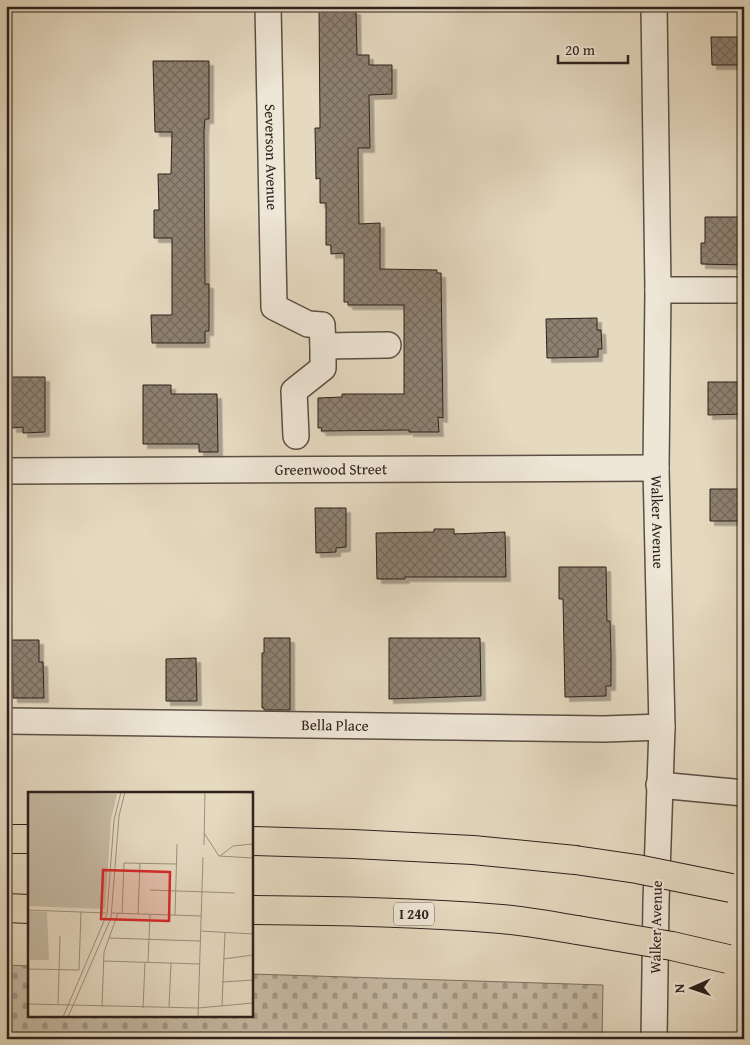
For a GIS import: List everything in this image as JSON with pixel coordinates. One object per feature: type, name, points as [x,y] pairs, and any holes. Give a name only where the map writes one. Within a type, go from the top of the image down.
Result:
[{"type":"highway","points":[[6,839],[28,839]]},
{"type":"highway","points":[[252,841],[446,848],[575,860],[637,869],[737,890]]},
{"type":"highway","points":[[6,908],[28,909]]},
{"type":"highway","name":"I 240","points":[[252,910],[346,911],[503,919],[672,946],[736,961]]},
{"type":"street","name":"Severson Avenue","points":[[268,6],[274,308],[308,324],[322,325],[322,346]]},
{"type":"street","name":"Walker Avenue","points":[[654,6],[658,290],[656,468],[662,727],[659,785],[654,1039]]},
{"type":"street","points":[[658,290],[744,290]]},
{"type":"street","points":[[296,436],[294,391],[322,368],[322,346],[388,345]]},
{"type":"street","name":"Greenwood Street","points":[[6,471],[656,468]]},
{"type":"street","name":"Bella Place","points":[[6,721],[604,729],[662,727]]},
{"type":"street","points":[[659,785],[744,793]]},
{"type":"green space","points":[[6,965],[28,966],[28,1018],[252,1018],[252,974],[603,985],[602,1039],[6,1039]]},
{"type":"building","points":[[319,6],[352,6],[352,10],[356,10],[357,55],[369,55],[369,65],[392,65],[392,94],[369,95],[370,148],[358,148],[359,224],[380,223],[380,269],[437,270],[437,273],[441,273],[443,418],[438,417],[439,432],[409,432],[409,430],[321,431],[322,428],[318,428],[318,398],[342,397],[342,394],[404,394],[404,305],[348,305],[348,302],[344,302],[344,253],[331,254],[331,245],[326,245],[326,203],[320,203],[320,178],[316,179],[315,128],[320,128]]},
{"type":"building","points":[[711,37],[744,37],[744,65],[712,65]]},
{"type":"building","points":[[153,61],[209,61],[209,119],[205,119],[204,131],[205,284],[209,284],[209,331],[205,331],[205,343],[152,343],[151,315],[172,315],[172,238],[154,238],[154,210],[159,210],[158,174],[171,174],[172,132],[155,132]]},
{"type":"building","points":[[705,217],[744,217],[744,265],[701,264],[701,243],[705,243]]},
{"type":"building","points":[[597,318],[597,330],[601,330],[602,349],[598,349],[598,357],[547,358],[546,319]]},
{"type":"building","points":[[11,377],[45,377],[45,432],[23,433],[23,427],[12,428]]},
{"type":"building","points":[[708,382],[744,382],[744,414],[708,415]]},
{"type":"building","points":[[143,385],[171,385],[171,394],[217,394],[218,452],[199,452],[199,444],[143,444]]},
{"type":"building","points":[[710,489],[744,489],[744,521],[710,521]]},
{"type":"building","points":[[315,508],[346,508],[346,547],[336,548],[336,552],[316,553]]},
{"type":"building","points":[[434,529],[454,529],[454,534],[505,532],[506,577],[405,577],[405,579],[377,579],[376,533],[434,532]]},
{"type":"building","points":[[559,567],[606,567],[607,621],[610,621],[611,686],[606,686],[606,696],[565,697],[563,599],[559,599]]},
{"type":"building","points":[[264,638],[290,638],[290,710],[264,710],[262,708],[262,653],[264,653]]},
{"type":"building","points":[[389,638],[480,638],[481,696],[389,699]]},
{"type":"building","points":[[12,640],[39,640],[39,662],[43,662],[44,698],[13,698]]},
{"type":"building","points":[[196,658],[197,701],[166,701],[166,659]]}]
